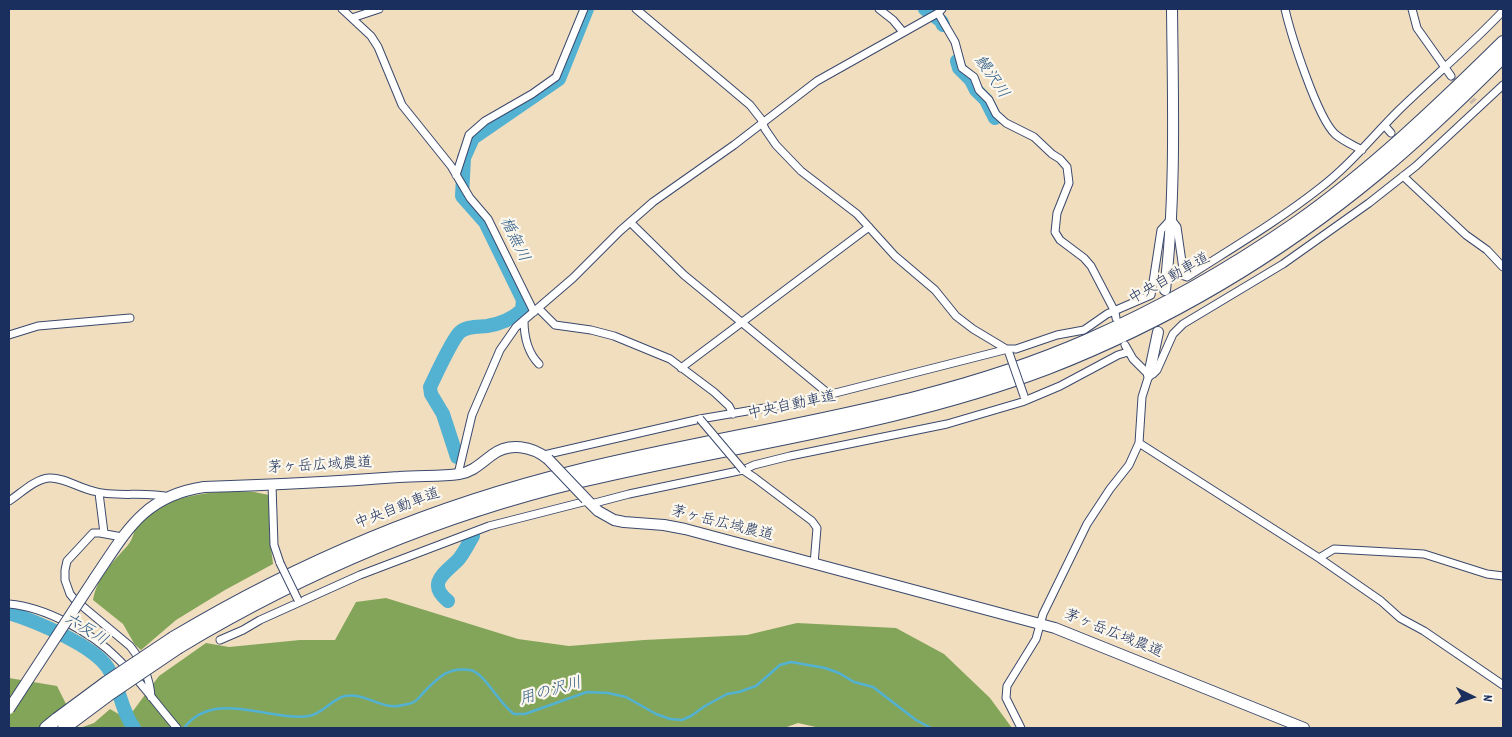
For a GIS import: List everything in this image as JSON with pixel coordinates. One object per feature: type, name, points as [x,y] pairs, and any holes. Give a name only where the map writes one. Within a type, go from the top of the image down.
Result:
[{"type":"highway","name":"中央自動車道","points":[[46,728],[62,725],[111,693],[176,643],[260,588],[322,558],[434,513],[507,489],[578,470],[832,416],[952,387],[1004,371],[1087,341],[1176,297],[1228,267],[1297,222],[1373,163],[1467,78],[1503,42]]},
{"type":"highway","name":"中央自動車道","points":[[176,643],[326,568],[429,526],[510,499],[590,479],[955,399],[999,385],[1091,350],[1181,307],[1234,277],[1304,231],[1380,171],[1503,57]]},
{"type":"street","points":[[342,9],[371,36],[378,47],[402,105],[451,166],[470,198],[488,219],[536,310],[555,325],[591,330],[614,336],[670,359],[714,392],[729,406],[733,414]]},
{"type":"street","points":[[352,18],[379,9]]},
{"type":"street","points":[[458,178],[469,134],[485,121],[556,77],[584,9]]},
{"type":"street","points":[[636,9],[750,105],[763,123],[765,130],[789,160],[857,214],[895,256],[935,290],[956,316],[1009,351],[1025,398]]},
{"type":"street","points":[[879,9],[893,20],[903,32]]},
{"type":"street","points":[[1165,290],[1171,219],[1172,9]]},
{"type":"street","points":[[1285,9],[1299,54],[1325,119],[1334,133],[1362,150]]},
{"type":"street","points":[[1412,9],[1417,28],[1451,76]]},
{"type":"street","points":[[1171,219],[1177,228],[1184,276],[1187,278],[1288,212],[1352,162],[1402,107],[1474,41],[1502,10]]},
{"type":"street","points":[[458,474],[472,415],[500,350],[516,327],[573,278],[653,202],[734,145],[817,81],[940,11],[955,42],[962,68],[974,77],[979,90],[989,100],[996,114],[1006,123],[1034,137],[1067,167],[1069,183],[1057,213],[1055,232],[1060,240],[1084,258],[1091,266],[1115,315]]},
{"type":"street","points":[[1149,375],[1153,374],[1156,370],[1173,334],[1183,324],[1283,264],[1369,203],[1418,164],[1476,104],[1503,85]]},
{"type":"street","points":[[1385,126],[1391,133]]},
{"type":"street","points":[[1412,157],[1418,164]]},
{"type":"street","points":[[1403,176],[1466,235],[1487,250],[1503,267]]},
{"type":"street","points":[[546,457],[700,419],[830,395],[1009,351],[1057,335],[1084,330],[1107,314],[1115,315],[1152,295],[1161,230],[1171,219]]},
{"type":"street","points":[[630,222],[684,276],[830,395]]},
{"type":"street","points":[[680,368],[869,227]]},
{"type":"street","points":[[9,335],[38,326],[130,318]]},
{"type":"street","points":[[524,320],[525,338],[528,347],[539,364]]},
{"type":"street","points":[[1021,728],[1006,698],[1005,691],[1036,639],[1043,614],[1088,524],[1110,489],[1129,465],[1139,443],[1142,397],[1149,375],[1158,332]]},
{"type":"street","points":[[220,640],[244,630],[299,601],[360,575],[489,526],[588,501],[743,470],[754,465],[790,456],[947,424],[1060,386],[1126,349],[1139,366],[1149,375]]},
{"type":"street","points":[[700,419],[743,470],[812,521],[817,528],[814,564]]},
{"type":"street","points":[[1139,443],[1319,558],[1380,601],[1400,618],[1424,631],[1503,685]]},
{"type":"street","name":"茅ヶ岳広域農道","points":[[9,709],[128,528],[144,512],[158,502],[188,490],[204,487],[458,474],[475,469],[494,454],[504,449],[524,447],[546,457],[588,501],[614,520],[680,528],[1041,624],[1079,637],[1304,728]]},
{"type":"street","points":[[9,501],[42,479],[50,478],[99,492],[155,494],[169,497]]},
{"type":"street","points":[[272,485],[274,545],[280,563],[299,601]]},
{"type":"street","points":[[99,492],[104,533]]},
{"type":"street","points":[[122,537],[104,533],[93,534],[67,561],[65,570],[67,588],[75,600],[135,652],[149,678],[151,697]]},
{"type":"street","points":[[1319,558],[1334,549],[1424,554],[1487,574],[1503,576]]},
{"type":"street","points":[[9,604],[25,605],[78,629],[103,646],[117,658],[177,728]]},
{"type":"green space","points":[[230,491],[269,495],[269,532],[273,564],[176,620],[141,650],[135,645],[123,624],[93,600],[98,584],[111,564],[130,542],[138,523],[150,513],[182,498]]},
{"type":"green space","points":[[386,598],[518,639],[569,646],[747,635],[797,623],[896,628],[944,654],[990,698],[1012,728],[820,728],[798,723],[784,728],[80,728],[94,723],[110,709],[127,719],[159,676],[206,643],[229,647],[300,640],[335,640],[356,602]]},
{"type":"green space","points":[[9,678],[57,686],[78,728],[9,728]]},
{"type":"waterway","name":"楯無川","points":[[457,457],[443,414],[431,394],[430,387],[449,349],[460,332],[469,328],[497,324],[510,318],[522,310],[523,300],[485,222],[462,196],[464,158],[473,138],[559,79],[587,9]]},
{"type":"waterway","name":"鰻沢川","points":[[925,9],[941,21],[943,25]]},
{"type":"waterway","name":"鰻沢川","points":[[957,61],[959,68],[986,100],[995,118]]},
{"type":"waterway","name":"楯無川","points":[[448,601],[438,589],[438,584],[443,574],[458,560],[473,536]]},
{"type":"waterway","name":"六反川","points":[[9,613],[63,635],[101,659],[112,675],[126,714],[134,728]]},
{"type":"waterway","name":"用の沢川","points":[[184,728],[196,716],[211,710],[226,708],[294,717],[314,715],[341,697],[353,695],[388,706],[410,704],[417,700],[444,674],[462,669],[470,670],[481,676],[514,714],[525,714],[587,692],[608,693],[626,697],[656,714],[670,719],[682,720],[727,694],[756,686],[780,665],[791,662],[825,668],[839,673],[854,682],[873,687],[916,720],[931,728]]},
{"type":"tunnel","points":[[1451,76],[1474,102]]}]
